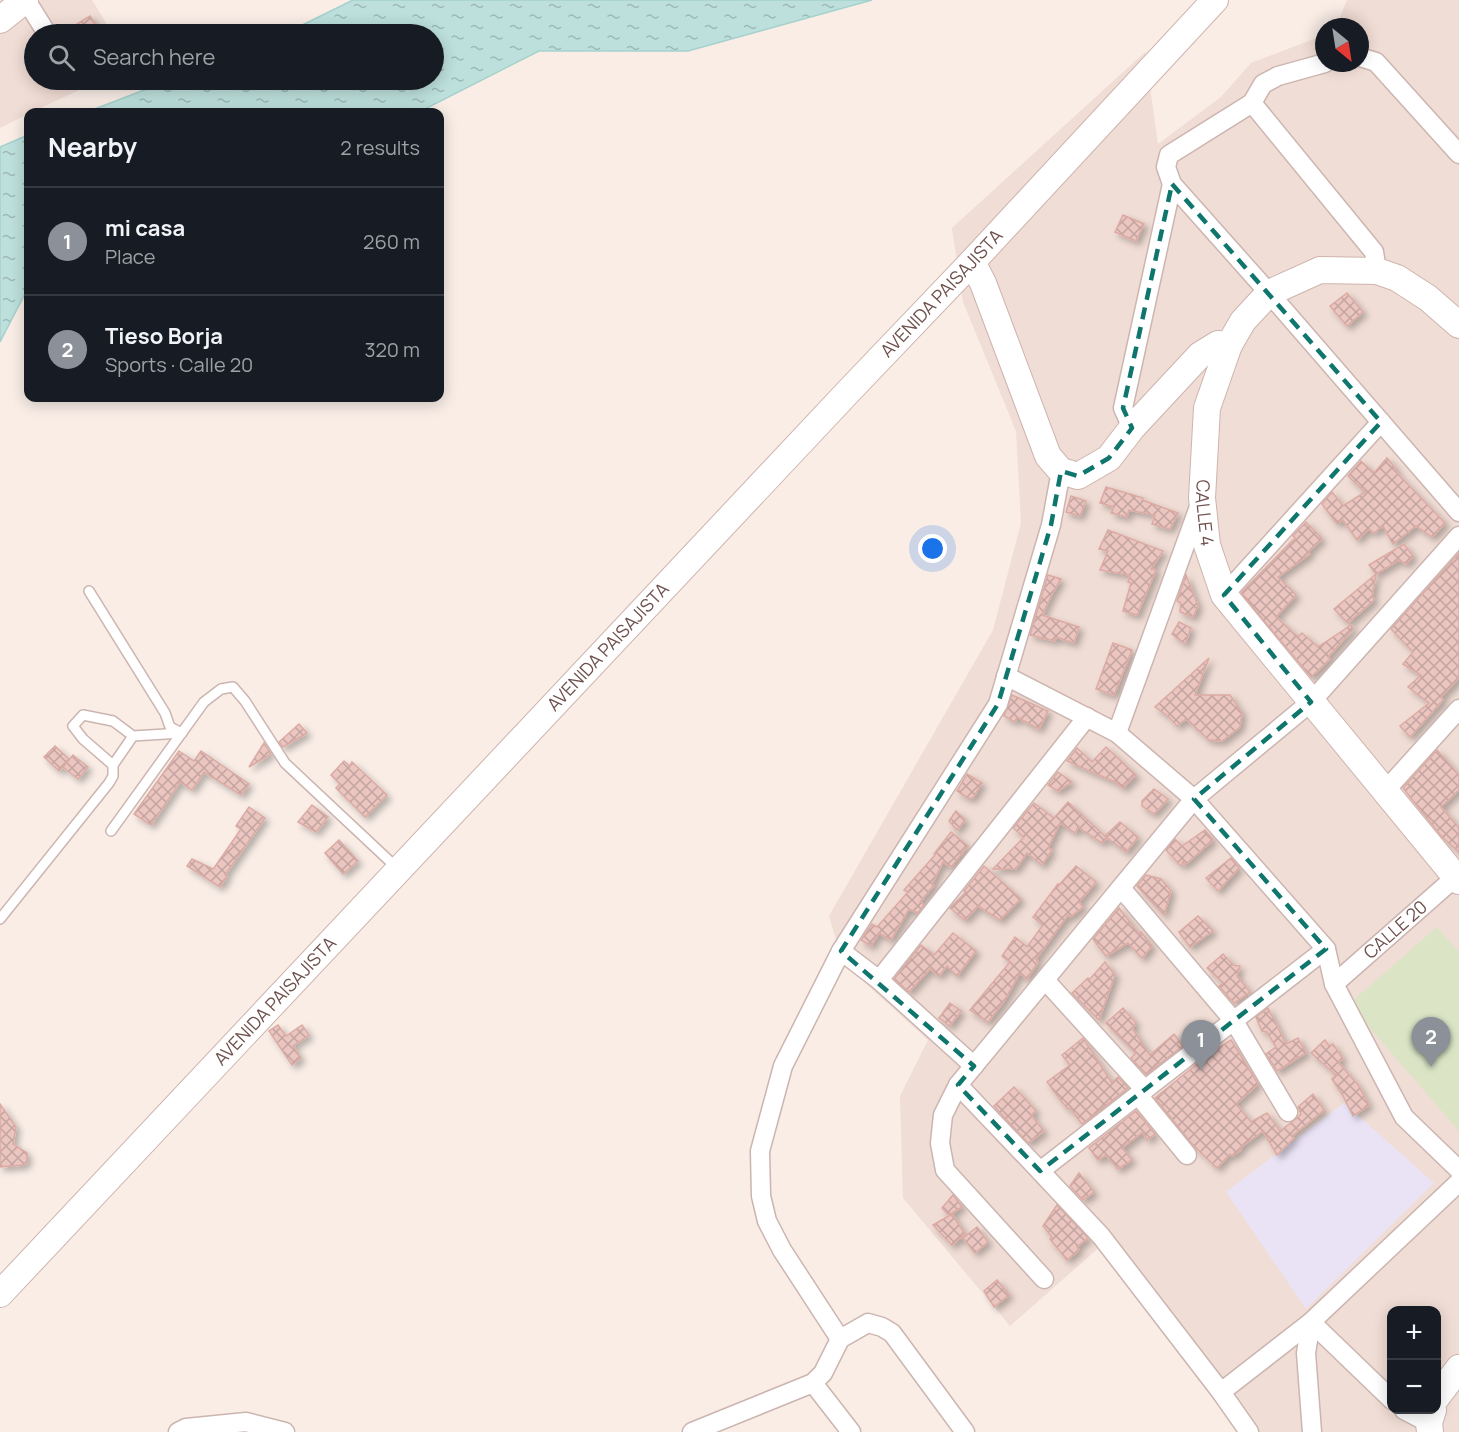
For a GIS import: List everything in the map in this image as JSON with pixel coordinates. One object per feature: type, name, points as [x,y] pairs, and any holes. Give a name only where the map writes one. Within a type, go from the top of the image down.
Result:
[{"type":"main road","points":[[0,19],[26,0]]},
{"type":"main road","name":"AVENIDA PAISAJISTA","points":[[0,1294],[972,262],[1215,0]]},
{"type":"main road","points":[[972,262],[1048,456],[1061,471],[1078,476],[1109,458],[1132,428],[1200,355],[1218,344],[1229,345]]},
{"type":"main road","name":"CALLE 4","points":[[1458,878],[1224,595],[1207,545],[1202,498],[1207,408],[1229,345],[1243,321],[1269,293],[1320,270],[1377,271],[1397,278],[1428,298],[1459,325]]},
{"type":"main road","points":[[1441,1393],[1457,1374]]},
{"type":"street","points":[[0,33],[11,24],[26,0],[40,24]]},
{"type":"street","points":[[1369,60],[1376,62],[1459,154]]},
{"type":"street","points":[[1315,66],[1278,76],[1263,84],[1252,103],[1169,155],[1166,167],[1172,184],[1459,512]]},
{"type":"street","points":[[1252,103],[1374,252],[1377,271]]},
{"type":"street","points":[[1132,428],[1123,408],[1172,184]]},
{"type":"street","points":[[1224,595],[1381,422]]},
{"type":"street","points":[[840,1339],[782,1250],[766,1221],[761,1196],[760,1151],[783,1066],[841,951],[998,704],[1051,525],[1061,471]]},
{"type":"street","points":[[1117,733],[1202,498]]},
{"type":"street","points":[[1044,1279],[945,1170],[940,1143],[943,1115],[958,1085],[1194,799],[1311,702],[1459,536]]},
{"type":"street","points":[[1006,676],[1117,733],[1194,799],[1326,949],[1334,984],[1404,1117],[1459,1170]]},
{"type":"street","points":[[1385,792],[1459,708]]},
{"type":"street","points":[[879,980],[1088,717]]},
{"type":"street","name":"CALLE 20","points":[[1334,984],[1458,878]]},
{"type":"street","points":[[1121,888],[1234,1021],[1288,1112]]},
{"type":"street","points":[[1041,1171],[1326,949]]},
{"type":"street","points":[[841,951],[879,980],[974,1066]]},
{"type":"street","points":[[1045,980],[1141,1093],[1186,1155]]},
{"type":"street","points":[[958,1085],[1101,1236],[1249,1432]]},
{"type":"street","points":[[1221,1392],[1311,1322],[1459,1182]]},
{"type":"street","points":[[1311,1322],[1387,1395]]},
{"type":"street","points":[[1311,1322],[1306,1353],[1312,1432]]},
{"type":"street","points":[[692,1432],[813,1383],[823,1373],[840,1339],[868,1323],[892,1333],[965,1432]]},
{"type":"street","points":[[813,1383],[851,1432]]},
{"type":"street","points":[[1413,1414],[1430,1421]]},
{"type":"street","points":[[178,1432],[186,1428],[246,1422],[285,1432]]},
{"type":"lane","points":[[89,591],[165,713],[170,727],[182,733]]},
{"type":"lane","points":[[111,831],[204,702],[221,689],[233,687],[245,701],[285,763],[399,870]]},
{"type":"lane","points":[[113,765],[83,739],[73,726],[84,716],[113,721],[133,736],[182,733]]},
{"type":"lane","points":[[0,919],[110,783],[113,765],[133,736]]},
{"type":"highlighted area","points":[[1172,184],[1381,422],[1224,595],[1311,702],[1194,799],[1326,949],[1040,1171],[958,1085],[974,1066],[841,951],[998,704],[1051,525],[1061,471],[1078,476],[1109,458],[1132,428],[1123,408]]},
{"type":"shaded area","points":[[0,0],[92,0],[107,24],[24,24],[24,90],[79,90],[41,108],[24,108],[24,116],[0,128]]},
{"type":"shaded area","points":[[1347,0],[1459,0],[1459,1432],[1253,1432],[1102,1245],[1010,1326],[903,1198],[900,1096],[928,1040],[843,963],[829,916],[993,630],[1021,523],[1016,431],[963,302],[952,228],[1145,52],[1158,144],[1221,97],[1251,63],[1315,38],[1315,72],[1369,72],[1369,18],[1340,18]]},
{"type":"shaded area","points":[[1344,1103],[1434,1183],[1306,1309],[1226,1192]]},
{"type":"green space","points":[[1437,927],[1459,952],[1459,1131],[1349,1004]]},
{"type":"water","points":[[353,0],[872,0],[688,51],[539,51],[427,108],[97,108],[144,90],[444,90],[444,24],[304,24]]},
{"type":"water","points":[[24,137],[24,296],[0,342],[0,147]]},
{"type":"building","points":[[90,16],[95,24],[77,24]]},
{"type":"building","points":[[1123,215],[1144,224],[1136,241],[1115,232]]},
{"type":"building","points":[[1347,293],[1363,312],[1347,326],[1330,306]]},
{"type":"building","points":[[1387,458],[1397,470],[1395,471],[1445,523],[1432,537],[1416,526],[1393,544],[1383,526],[1374,533],[1369,529],[1357,540],[1343,520],[1337,524],[1322,504],[1332,492],[1343,506],[1365,492],[1348,476],[1361,461],[1374,473]]},
{"type":"building","points":[[1106,487],[1143,498],[1142,500],[1178,513],[1170,529],[1152,524],[1155,515],[1129,510],[1127,517],[1111,513],[1114,507],[1100,503]]},
{"type":"building","points":[[1071,496],[1086,501],[1080,516],[1066,512]]},
{"type":"building","points":[[1306,522],[1322,539],[1308,552],[1310,554],[1278,577],[1296,595],[1276,617],[1298,637],[1302,633],[1318,647],[1351,625],[1353,629],[1328,657],[1330,659],[1311,677],[1241,593],[1296,539],[1293,536]]},
{"type":"building","points":[[1108,530],[1163,551],[1151,569],[1156,570],[1137,615],[1123,611],[1131,583],[1128,582],[1130,575],[1100,570],[1108,551],[1099,549]]},
{"type":"building","points":[[1404,544],[1413,556],[1406,564],[1399,560],[1376,574],[1369,565]]},
{"type":"building","points":[[1459,553],[1459,678],[1410,737],[1400,726],[1429,703],[1408,687],[1421,675],[1403,664],[1413,652],[1391,629]]},
{"type":"building","points":[[1376,574],[1372,596],[1374,600],[1348,623],[1334,609]]},
{"type":"building","points":[[1048,575],[1061,579],[1042,615],[1079,627],[1074,643],[1056,637],[1055,641],[1030,635]]},
{"type":"building","points":[[1186,575],[1198,606],[1193,617],[1180,612],[1181,603],[1177,601]]},
{"type":"building","points":[[1179,622],[1191,628],[1185,644],[1172,634]]},
{"type":"building","points":[[1113,643],[1132,650],[1114,695],[1096,689]]},
{"type":"building","points":[[1209,658],[1195,695],[1230,695],[1242,713],[1240,727],[1222,741],[1209,740],[1186,719],[1177,726],[1155,707]]},
{"type":"building","points":[[1012,695],[1048,711],[1039,729],[1017,717],[1015,722],[1004,716]]},
{"type":"building","points":[[299,724],[307,733],[283,747],[279,742]]},
{"type":"building","points":[[264,743],[271,754],[249,767]]},
{"type":"building","points":[[55,746],[69,759],[59,771],[44,757]]},
{"type":"building","points":[[1106,747],[1136,775],[1123,788],[1115,782],[1067,761],[1077,748],[1092,762]]},
{"type":"building","points":[[1437,750],[1459,775],[1459,790],[1441,807],[1459,828],[1459,852],[1442,837],[1403,788]]},
{"type":"building","points":[[179,751],[194,761],[201,751],[249,784],[241,795],[204,772],[192,790],[180,782],[151,825],[134,814]]},
{"type":"building","points":[[73,755],[88,767],[78,779],[63,767]]},
{"type":"building","points":[[344,761],[350,766],[352,762],[387,795],[365,817],[336,788],[340,784],[331,775]]},
{"type":"building","points":[[1058,772],[1072,782],[1058,791],[1048,785]]},
{"type":"building","points":[[967,774],[982,783],[973,798],[968,798],[957,791]]},
{"type":"building","points":[[1154,789],[1168,799],[1154,814],[1142,806],[1142,801]]},
{"type":"building","points":[[1068,802],[1107,838],[1102,843],[1078,827],[1075,833],[1060,823],[1048,848],[1052,850],[1042,865],[1027,853],[1016,869],[993,869],[1024,837],[1013,828],[1034,803],[1054,818]]},
{"type":"building","points":[[312,805],[328,817],[316,832],[298,822]]},
{"type":"building","points":[[249,807],[265,818],[225,875],[227,876],[220,887],[187,866],[192,859],[213,869],[241,829],[236,826]]},
{"type":"building","points":[[956,811],[965,820],[957,830],[949,821]]},
{"type":"building","points":[[1120,822],[1138,837],[1126,852],[1105,836]]},
{"type":"building","points":[[1205,830],[1213,840],[1185,865],[1183,861],[1181,866],[1166,850],[1175,839],[1182,846]]},
{"type":"building","points":[[951,832],[968,846],[951,867],[943,862],[932,884],[934,885],[920,902],[924,905],[918,913],[909,909],[891,940],[879,933],[871,946],[861,940],[872,924],[877,927],[908,892],[904,890],[935,855]]},
{"type":"building","points":[[339,840],[358,861],[343,874],[325,853]]},
{"type":"building","points":[[1231,858],[1239,868],[1218,891],[1206,878]]},
{"type":"building","points":[[984,866],[1021,899],[1000,920],[978,906],[965,920],[950,908],[966,892],[964,891]]},
{"type":"building","points":[[1076,866],[1096,882],[1079,902],[1083,907],[1070,917],[1068,915],[1036,959],[1038,962],[1027,979],[1020,973],[1004,1001],[988,1022],[970,1010],[1010,962],[1002,956],[1015,937],[1027,947],[1043,925],[1033,917],[1058,884]]},
{"type":"building","points":[[1146,875],[1161,879],[1171,891],[1164,915],[1137,886]]},
{"type":"building","points":[[1119,908],[1139,934],[1141,932],[1152,946],[1142,958],[1128,943],[1106,956],[1093,939]]},
{"type":"building","points":[[1198,916],[1213,931],[1190,947],[1179,932]]},
{"type":"building","points":[[953,933],[976,951],[957,976],[947,966],[939,976],[930,969],[909,992],[894,979],[921,945],[934,955]]},
{"type":"building","points":[[1223,954],[1233,965],[1240,966],[1237,976],[1250,992],[1234,1003],[1219,986],[1223,983],[1207,968]]},
{"type":"building","points":[[1105,962],[1115,975],[1099,1020],[1072,993],[1088,978],[1089,980]]},
{"type":"building","points":[[950,1003],[961,1011],[950,1026],[939,1018]]},
{"type":"building","points":[[1123,1008],[1136,1023],[1132,1028],[1150,1055],[1174,1034],[1183,1046],[1146,1074],[1131,1058],[1136,1053],[1106,1023]]},
{"type":"building","points":[[1268,1008],[1286,1044],[1298,1038],[1306,1053],[1277,1071],[1266,1054],[1276,1047],[1267,1032],[1262,1031],[1256,1017]]},
{"type":"building","points":[[278,1025],[286,1036],[302,1025],[309,1035],[293,1046],[301,1058],[292,1065],[269,1031]]},
{"type":"building","points":[[1083,1038],[1112,1083],[1118,1077],[1128,1088],[1082,1124],[1047,1082],[1070,1065],[1062,1055]]},
{"type":"building","points":[[1231,1040],[1258,1084],[1236,1104],[1251,1122],[1267,1113],[1280,1131],[1301,1114],[1298,1107],[1313,1094],[1324,1110],[1292,1136],[1294,1138],[1277,1155],[1263,1131],[1240,1148],[1241,1150],[1232,1156],[1230,1154],[1217,1168],[1193,1145],[1155,1098],[1213,1051]]},
{"type":"building","points":[[1325,1040],[1329,1046],[1333,1044],[1343,1059],[1338,1062],[1358,1085],[1369,1105],[1353,1116],[1332,1079],[1336,1075],[1311,1053]]},
{"type":"building","points":[[1014,1087],[1036,1111],[1031,1115],[1044,1131],[1028,1143],[994,1106]]},
{"type":"building","points":[[0,1104],[16,1127],[13,1144],[27,1153],[27,1162],[23,1165],[0,1167]]},
{"type":"building","points":[[1136,1111],[1155,1134],[1147,1140],[1143,1132],[1122,1148],[1132,1160],[1118,1169],[1106,1155],[1098,1160],[1089,1148]]},
{"type":"building","points":[[1079,1173],[1094,1192],[1083,1200],[1070,1186]]},
{"type":"building","points":[[953,1195],[962,1207],[949,1215],[942,1208]]},
{"type":"building","points":[[1057,1205],[1088,1238],[1067,1260],[1043,1226]]},
{"type":"building","points":[[952,1214],[965,1234],[952,1245],[933,1225]]},
{"type":"building","points":[[977,1227],[988,1242],[975,1253],[963,1238]]},
{"type":"building","points":[[997,1280],[1009,1295],[994,1307],[984,1291]]},
{"type":"place","name":"Tieso Borja","points":[[1431,1067]]},
{"type":"place","name":"mi casa","points":[[1201,1070]]}]
